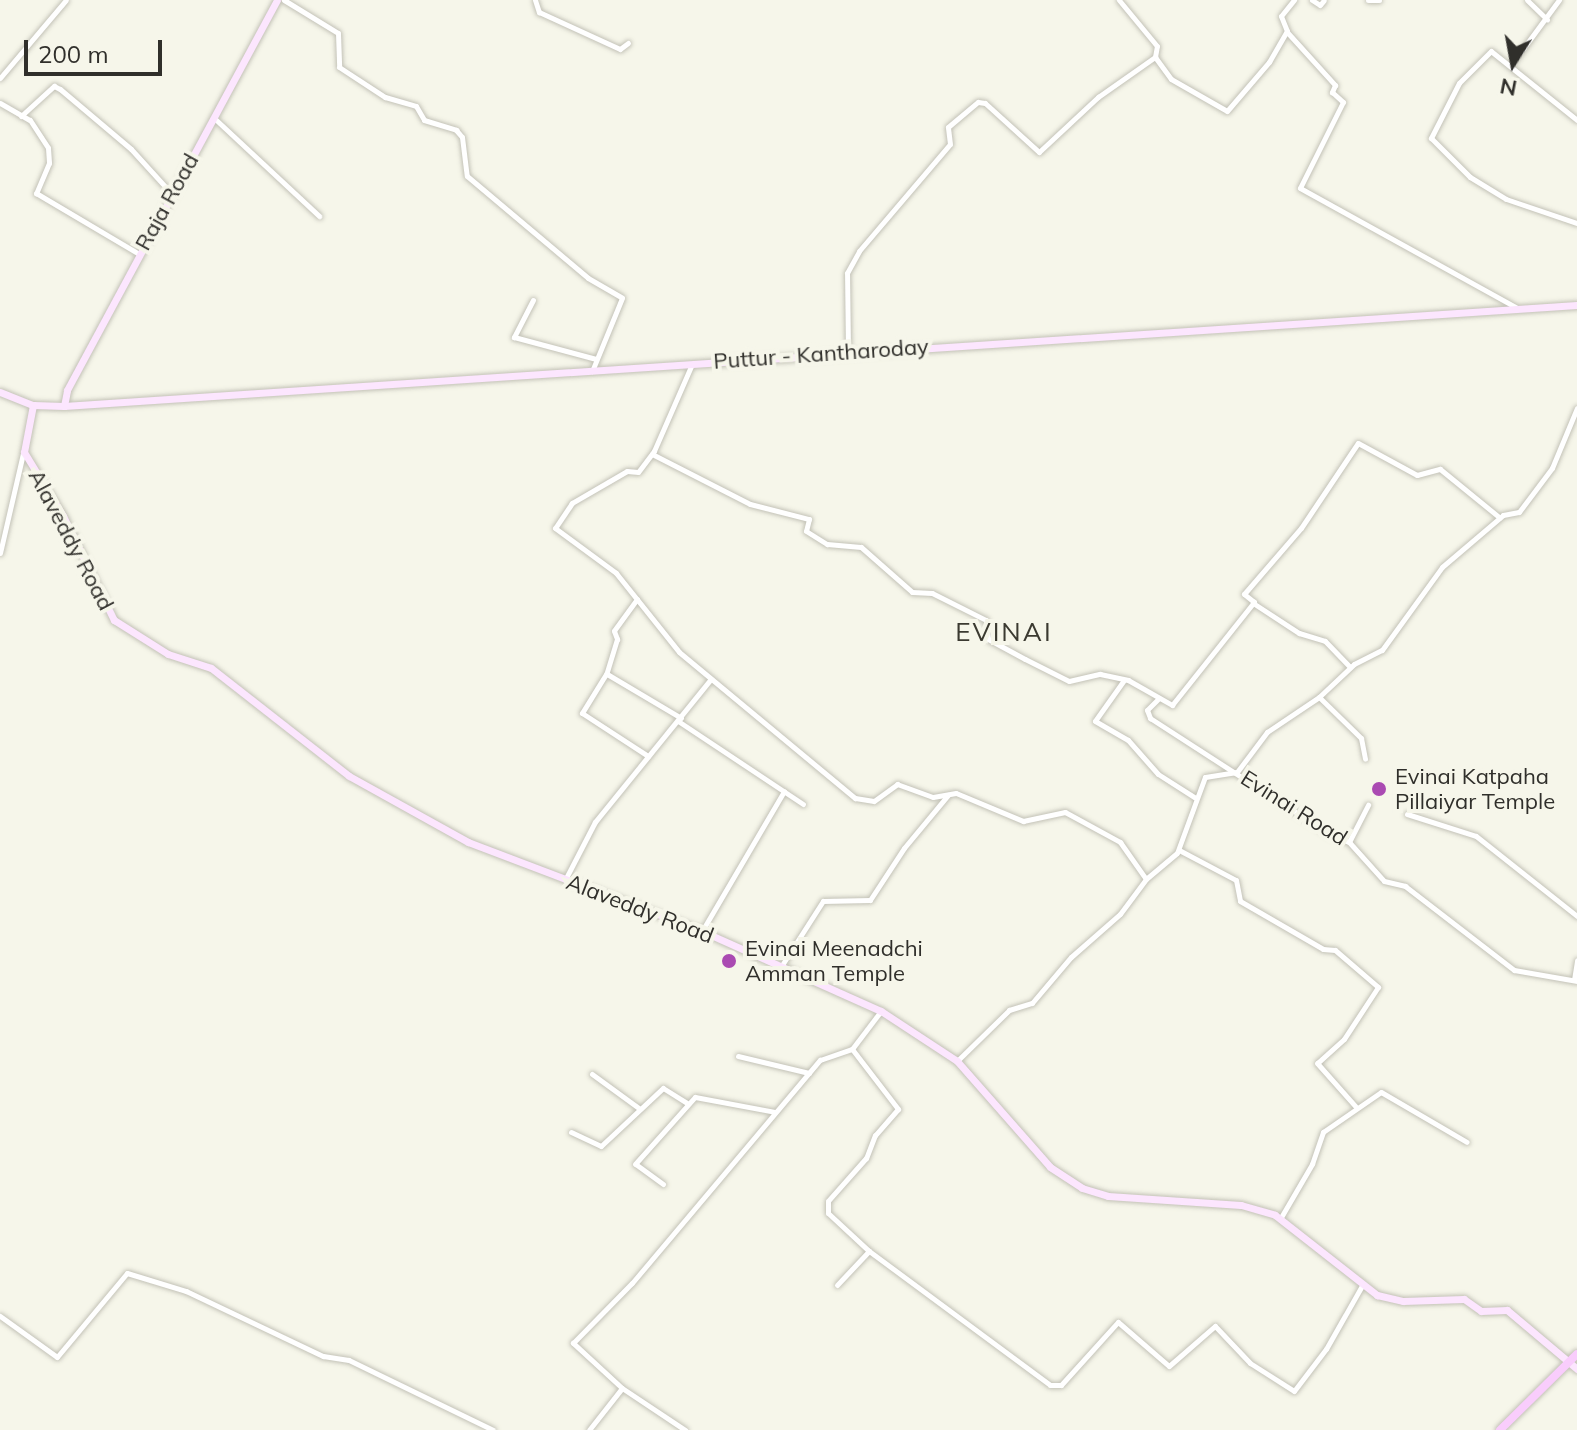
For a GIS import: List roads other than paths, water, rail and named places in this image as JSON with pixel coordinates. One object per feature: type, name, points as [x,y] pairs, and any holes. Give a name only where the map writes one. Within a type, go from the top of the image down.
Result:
[{"type":"main road","points":[[1500,1430],[1574,1357]]},
{"type":"street","points":[[0,78],[66,0]]},
{"type":"street","name":"Raja Road","points":[[64,406],[67,390],[277,0]]},
{"type":"street","points":[[284,0],[338,33],[339,67],[385,97],[416,106],[424,120],[456,130],[462,137],[467,176],[588,278],[622,298],[592,371]]},
{"type":"street","points":[[535,0],[539,12],[620,49],[628,43]]},
{"type":"street","points":[[1294,0],[1281,16],[1287,32],[1335,85],[1332,92],[1343,102],[1300,188],[1519,309]]},
{"type":"street","points":[[1312,0],[1320,5],[1324,0]]},
{"type":"street","points":[[1368,0],[1379,0]]},
{"type":"street","points":[[1527,0],[1547,19]]},
{"type":"street","points":[[1511,65],[1559,0]]},
{"type":"street","points":[[848,351],[847,273],[868,240],[950,144],[948,127],[978,102],[985,103],[1039,152],[1098,97],[1155,57],[1157,46],[1122,1]]},
{"type":"street","points":[[1155,57],[1171,79],[1227,111],[1269,62],[1287,32]]},
{"type":"street","points":[[1577,120],[1491,51],[1459,83],[1431,138],[1470,177],[1506,199],[1577,223]]},
{"type":"street","points":[[20,117],[54,86],[60,89],[131,149],[172,194]]},
{"type":"street","points":[[0,103],[30,120],[48,148],[49,163],[36,193],[139,254]]},
{"type":"street","points":[[214,118],[319,216]]},
{"type":"street","points":[[533,300],[514,337],[596,359]]},
{"type":"street","name":"Puttur - Kantharoday","points":[[0,392],[33,405],[64,406],[848,351],[1577,305]]},
{"type":"street","points":[[692,364],[652,454],[638,472],[627,471],[572,503],[555,522],[555,528],[616,573],[679,652],[855,798],[874,801],[897,784],[933,797],[951,792],[1023,821],[1054,811],[1076,816],[1120,842],[1146,879]]},
{"type":"street","name":"Alaveddy Road","points":[[33,405],[24,452],[63,516],[114,620],[168,654],[211,668],[349,776],[468,842],[702,931],[881,1011],[957,1061],[1050,1167],[1082,1188],[1108,1196],[1241,1205],[1280,1219],[1377,1295],[1403,1301],[1439,1296],[1464,1299],[1481,1311],[1507,1310],[1574,1357],[1577,1369]]},
{"type":"street","points":[[957,1061],[1009,1010],[1032,1003],[1071,957],[1120,914],[1146,879],[1179,850],[1194,797],[1209,774],[1237,772],[1267,732],[1319,697],[1350,667],[1382,650],[1442,567],[1500,518],[1519,512],[1541,485],[1577,408]]},
{"type":"street","points":[[1350,667],[1325,641],[1299,633],[1244,594],[1301,528],[1358,443],[1417,475],[1440,469],[1500,518]]},
{"type":"street","points":[[0,553],[24,452]]},
{"type":"street","points":[[652,454],[750,504],[809,519],[806,531],[827,544],[861,547],[912,592],[932,593],[986,620],[988,639],[1069,681],[1100,674],[1124,680],[1172,705],[1253,603]]},
{"type":"street","points":[[637,599],[614,631],[617,639],[606,674],[582,713],[648,756]]},
{"type":"street","points":[[607,674],[803,804]]},
{"type":"street","points":[[565,880],[595,822],[711,679]]},
{"type":"street","points":[[1124,680],[1095,721],[1128,740],[1158,774],[1194,797]]},
{"type":"street","points":[[1319,697],[1361,738],[1365,759]]},
{"type":"street","name":"Evinai Road","points":[[1159,698],[1147,710],[1150,718],[1329,834],[1349,842],[1384,881],[1405,886],[1514,970],[1575,981]]},
{"type":"street","points":[[702,931],[784,791]]},
{"type":"street","points":[[782,965],[823,901],[870,900],[904,848],[951,792]]},
{"type":"street","points":[[1349,842],[1368,805]]},
{"type":"street","points":[[1407,814],[1476,836],[1577,916]]},
{"type":"street","points":[[1179,850],[1236,880],[1240,901],[1323,949],[1335,950],[1378,987],[1344,1039],[1317,1063],[1357,1108]]},
{"type":"street","points":[[1575,981],[1577,960]]},
{"type":"street","points":[[685,1430],[622,1388],[573,1343],[632,1283],[820,1060],[852,1049],[881,1011]]},
{"type":"street","points":[[852,1049],[898,1109],[826,1208],[869,1251],[1055,1387],[1118,1322],[1169,1366],[1215,1326],[1250,1363],[1294,1391],[1326,1349],[1363,1284]]},
{"type":"street","points":[[738,1056],[809,1073]]},
{"type":"street","points":[[592,1074],[640,1109]]},
{"type":"street","points":[[571,1132],[601,1146],[663,1088],[687,1103]]},
{"type":"street","points":[[1280,1219],[1312,1164],[1323,1132],[1381,1092],[1467,1142]]},
{"type":"street","points":[[663,1184],[635,1164],[687,1103],[700,1096],[775,1112]]},
{"type":"street","points":[[837,1285],[869,1251]]},
{"type":"street","points":[[0,1316],[57,1357],[127,1273],[186,1291],[323,1356],[349,1360],[493,1430]]},
{"type":"street","points":[[589,1430],[622,1388]]},
{"type":"place","name":"Evinai Katpaha Pillaiyar Temple","points":[[1379,789]]},
{"type":"place","name":"Evinai Meenadchi Amman Temple","points":[[729,961]]},
{"type":"district","name":"EVINAI","points":[[1004,632]]}]
